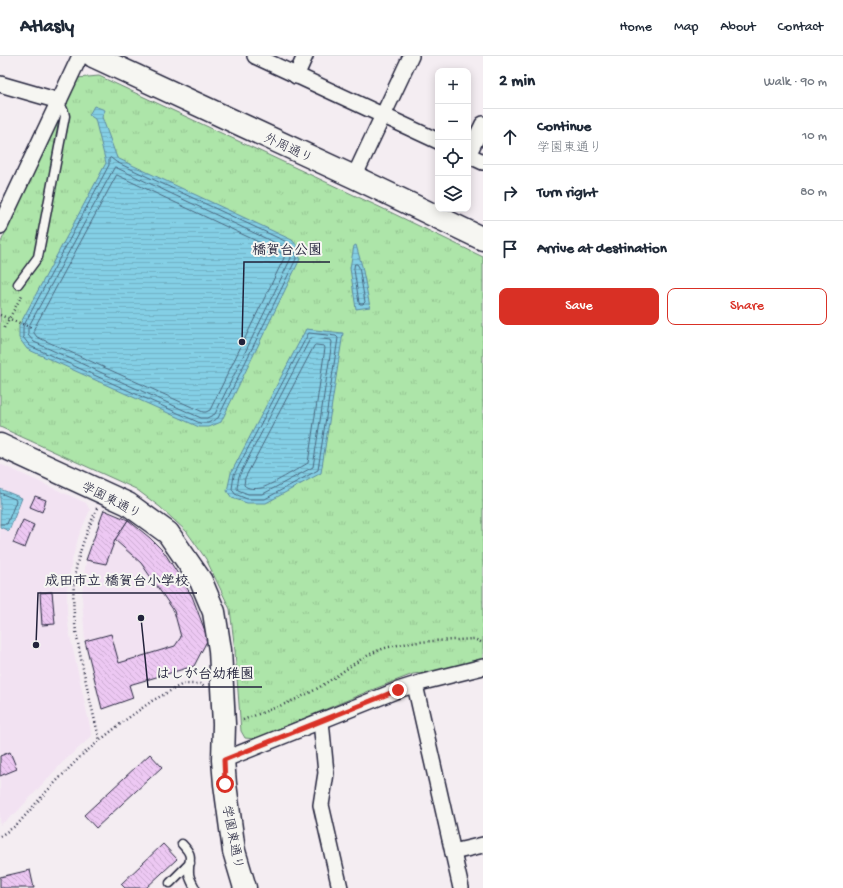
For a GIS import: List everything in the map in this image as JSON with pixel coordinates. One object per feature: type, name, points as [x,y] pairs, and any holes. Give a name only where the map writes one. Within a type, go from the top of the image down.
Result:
[{"type":"street","points":[[0,226],[80,56]]},
{"type":"street","name":"外周通り","points":[[94,56],[354,177],[483,240]]},
{"type":"street","points":[[255,56],[436,140]]},
{"type":"street","points":[[296,76],[305,56]]},
{"type":"street","points":[[354,177],[410,56]]},
{"type":"street","points":[[2,88],[59,101]]},
{"type":"street","points":[[483,124],[468,155],[483,162]]},
{"type":"street","name":"学園東通り","points":[[0,445],[128,504],[168,533],[201,581],[214,612],[220,650],[226,795],[234,851],[245,888]]},
{"type":"street","points":[[224,760],[398,690],[483,667]]},
{"type":"street","points":[[415,685],[461,888]]},
{"type":"street","points":[[321,721],[326,773],[321,805],[340,888]]},
{"type":"street","points":[[453,852],[483,845]]},
{"type":"lane","points":[[18,284],[38,258],[64,116],[64,112],[59,101]]},
{"type":"lane","points":[[182,844],[189,852],[191,857],[188,875],[195,888]]},
{"type":"lane","points":[[170,883],[190,863]]},
{"type":"path","points":[[4,328],[24,292],[18,284]]},
{"type":"path","points":[[0,315],[32,328]]},
{"type":"path","points":[[98,505],[78,560],[72,600],[74,625],[100,741]]},
{"type":"path","points":[[241,721],[299,698],[319,688],[354,664],[377,651],[389,647],[410,643],[467,640],[474,640],[483,643]]},
{"type":"path","points":[[0,836],[17,825],[66,770],[83,754],[152,701],[183,684],[200,684],[206,689]]},
{"type":"shaded area","points":[[0,464],[86,503],[90,510],[79,535],[72,560],[67,590],[67,613],[69,631],[92,736],[62,763],[16,813],[0,825]]},
{"type":"shaded area","points":[[104,510],[128,520],[150,538],[194,666],[130,685],[133,698],[102,709],[85,641],[82,596],[86,560]]},
{"type":"green space","points":[[99,76],[483,257],[483,660],[437,671],[413,674],[255,739],[245,738],[241,731],[235,651],[230,609],[206,559],[187,532],[160,507],[136,489],[0,427],[0,244],[77,78]]},
{"type":"water","points":[[94,106],[105,110],[102,117],[117,158],[292,240],[298,247],[300,259],[221,422],[209,427],[199,427],[27,349],[19,338],[19,326],[106,163],[95,119],[89,115]]},
{"type":"water","points":[[356,245],[362,266],[370,307],[356,309],[350,268],[354,246]]},
{"type":"water","points":[[306,329],[343,333],[321,473],[266,503],[247,503],[232,498],[227,491],[231,473]]},
{"type":"water","points":[[0,489],[22,498],[9,531],[0,527]]},
{"type":"building","points":[[35,496],[46,500],[42,512],[30,507]]},
{"type":"building","points":[[104,510],[128,520],[115,540],[106,564],[86,560]]},
{"type":"building","points":[[23,520],[34,525],[25,548],[13,543]]},
{"type":"building","points":[[128,520],[164,552],[192,596],[208,639],[194,666],[129,685],[133,698],[102,709],[85,641],[111,634],[119,663],[175,646],[181,637],[174,611],[141,563],[115,540]]},
{"type":"building","points":[[52,592],[55,624],[42,625],[40,593]]},
{"type":"building","points":[[10,752],[17,769],[0,776],[0,756]]},
{"type":"building","points":[[150,754],[162,767],[96,828],[84,815]]},
{"type":"building","points":[[163,844],[177,859],[146,888],[125,888],[121,884]]},
{"type":"building","points":[[30,870],[34,888],[0,888],[0,877]]},
{"type":"place","name":"橋賀台公園","points":[[242,342]]},
{"type":"place","name":"はしが台幼稚園","points":[[141,618]]},
{"type":"place","name":"成田市立 橋賀台小学校","points":[[36,645]]},
{"type":"route","points":[[225,784],[224,760],[398,690]]}]
